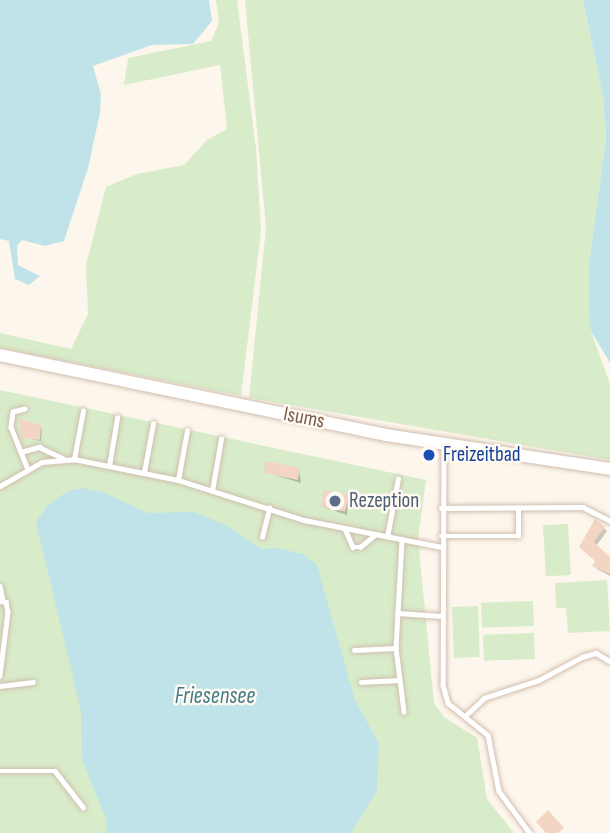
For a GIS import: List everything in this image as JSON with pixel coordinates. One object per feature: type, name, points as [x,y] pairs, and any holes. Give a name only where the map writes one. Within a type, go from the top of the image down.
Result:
[{"type":"main road","name":"Isums","points":[[0,355],[444,445],[610,470]]},
{"type":"lane","points":[[25,409],[18,409],[12,418],[12,437],[27,467]]},
{"type":"lane","points":[[74,459],[83,411]]},
{"type":"lane","points":[[109,466],[117,418]]},
{"type":"lane","points":[[144,472],[153,424]]},
{"type":"lane","points":[[178,480],[187,431]]},
{"type":"lane","points":[[212,491],[221,439]]},
{"type":"lane","points":[[444,445],[441,547],[445,695],[488,735],[499,791],[530,833]]},
{"type":"lane","points":[[20,452],[40,447],[64,458],[178,480],[345,528],[441,547]]},
{"type":"lane","points":[[0,486],[27,467],[64,458]]},
{"type":"lane","points":[[387,537],[398,479]]},
{"type":"lane","points":[[262,537],[269,508]]},
{"type":"lane","points":[[441,508],[583,508],[610,521]]},
{"type":"lane","points":[[441,536],[518,536],[518,508]]},
{"type":"lane","points":[[345,528],[353,547],[360,547],[375,535]]},
{"type":"lane","points":[[402,541],[396,648],[404,711]]},
{"type":"lane","points":[[0,586],[2,600],[8,612],[0,675]]},
{"type":"lane","points":[[397,613],[442,616]]},
{"type":"lane","points":[[354,650],[396,648]]},
{"type":"lane","points":[[465,716],[484,698],[540,680],[582,657],[596,653],[610,661]]},
{"type":"lane","points":[[361,682],[399,680]]},
{"type":"lane","points":[[0,686],[33,682]]},
{"type":"lane","points":[[0,769],[55,771],[83,807]]},
{"type":"green space","points":[[216,0],[237,0],[256,149],[261,231],[241,396],[0,348],[0,333],[71,349],[88,314],[86,265],[106,187],[137,174],[184,165],[207,140],[227,129],[220,65],[124,85],[128,58],[211,41],[219,23]]},
{"type":"green space","points":[[245,0],[583,0],[603,97],[606,138],[589,265],[591,331],[610,384],[610,460],[249,398],[266,227]]},
{"type":"green space","points":[[0,390],[426,480],[418,539],[434,703],[444,717],[477,738],[487,799],[514,833],[0,833]]},
{"type":"green space","points":[[568,524],[571,575],[546,576],[543,525]]},
{"type":"green space","points":[[607,580],[610,631],[568,633],[566,608],[556,608],[555,583]]},
{"type":"green space","points":[[533,601],[534,626],[482,628],[481,603]]},
{"type":"green space","points":[[478,606],[480,657],[454,658],[452,607]]},
{"type":"green space","points":[[534,633],[535,659],[484,661],[483,635]]},
{"type":"water","points":[[0,0],[209,0],[212,21],[193,44],[152,45],[93,66],[101,94],[100,113],[88,168],[64,241],[45,246],[22,240],[17,246],[18,265],[40,276],[29,285],[15,279],[9,241],[0,239]]},
{"type":"water","points":[[583,0],[610,0],[610,363],[591,331],[589,314],[589,264],[606,138],[603,97]]},
{"type":"water","name":"Friesensee","points":[[82,488],[102,492],[148,513],[194,512],[228,526],[261,549],[277,548],[303,554],[317,565],[355,700],[379,744],[377,790],[351,833],[107,833],[106,819],[82,760],[81,711],[36,522],[47,506],[66,492]]},
{"type":"building","points":[[20,419],[41,425],[40,440],[21,438]]},
{"type":"building","points":[[266,461],[300,468],[298,480],[264,473]]},
{"type":"building","name":"Rezeption","points":[[324,490],[349,495],[345,511],[321,507]]},
{"type":"building","points":[[595,519],[605,527],[594,542],[610,557],[610,574],[592,566],[595,561],[579,547]]},
{"type":"building","points":[[548,810],[564,828],[558,833],[546,833],[536,822]]},
{"type":"place","name":"Freizeitbad","points":[[429,455]]},
{"type":"place","name":"Rezeption","points":[[335,501]]}]
